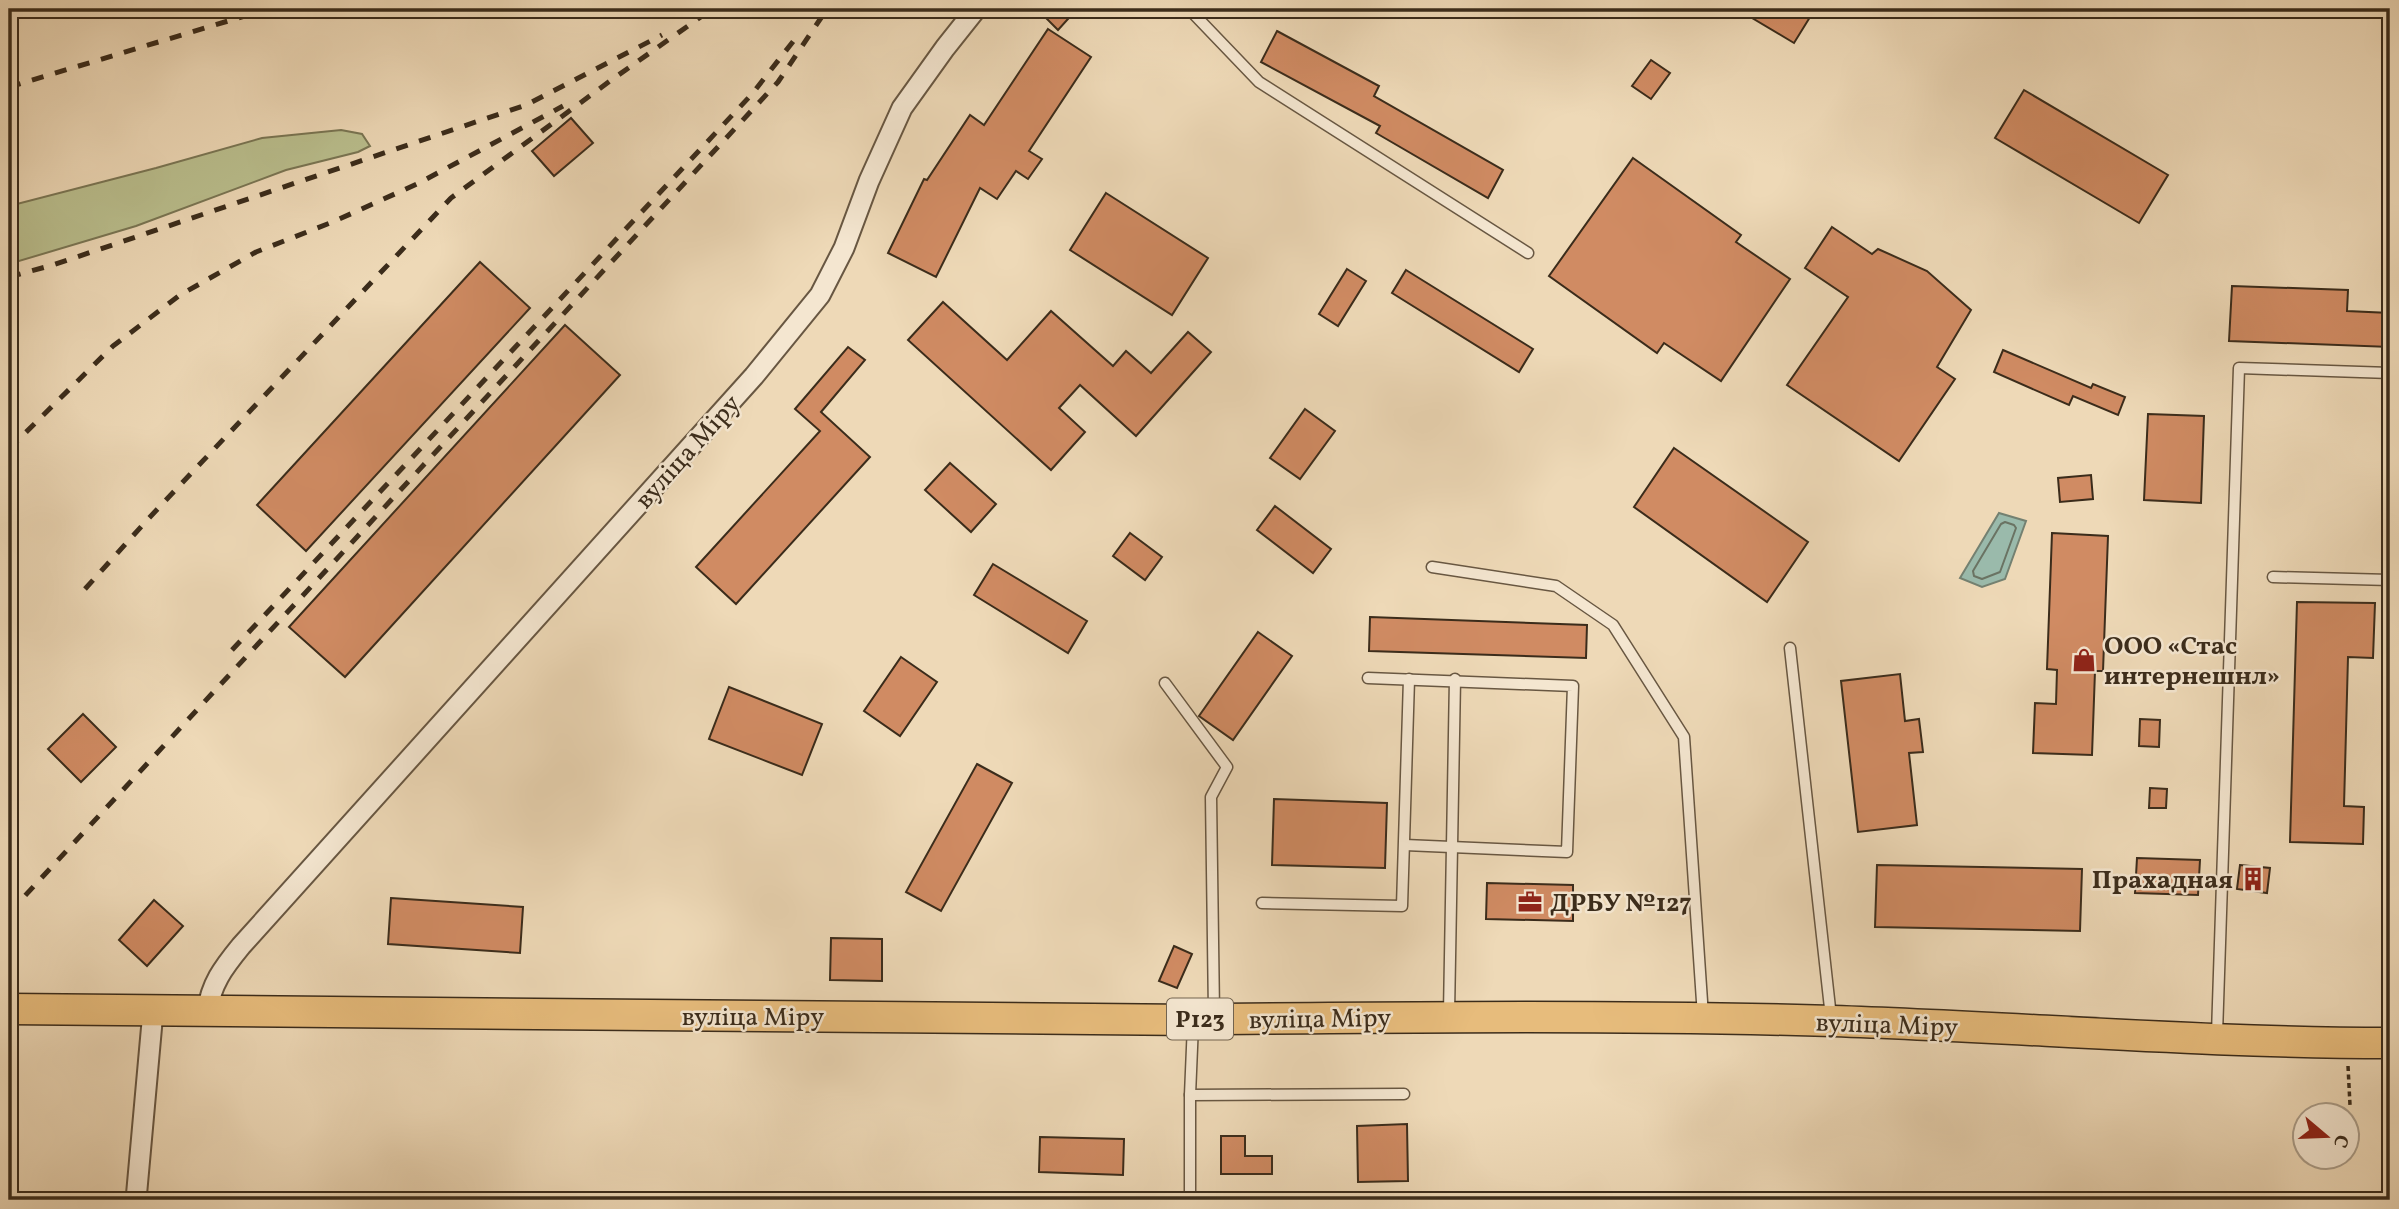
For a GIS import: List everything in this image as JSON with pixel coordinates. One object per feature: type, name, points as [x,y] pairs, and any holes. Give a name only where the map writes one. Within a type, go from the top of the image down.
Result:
[{"type":"main road","name":"вуліца Міру","points":[[9,1009],[1831,1021],[2346,1043],[2390,1042]]},
{"type":"street","name":"вуліца Міру","points":[[207,1012],[210,992],[234,954],[754,376],[820,295],[844,248],[869,181],[902,108],[976,9]]},
{"type":"street","points":[[136,1200],[153,1011]]},
{"type":"lane","points":[[1189,9],[1259,82],[1528,253]]},
{"type":"lane","points":[[2217,1038],[2239,368],[2390,373]]},
{"type":"lane","points":[[1432,567],[1556,586],[1613,625],[1684,737],[1704,1020]]},
{"type":"lane","points":[[2273,577],[2390,580]]},
{"type":"lane","points":[[1790,648],[1831,1021]]},
{"type":"lane","points":[[1368,678],[1455,679],[1573,686],[1567,852],[1405,845]]},
{"type":"lane","points":[[1262,903],[1402,906],[1409,679]]},
{"type":"lane","points":[[1449,1017],[1455,679]]},
{"type":"lane","points":[[1100,1200],[1190,1200],[1190,1095],[1204,1018],[1211,797],[1227,767],[1165,683]]},
{"type":"lane","points":[[1190,1095],[1404,1094]]},
{"type":"path","points":[[2346,1043],[2350,1100]]},
{"type":"green space","points":[[341,130],[362,134],[370,146],[358,152],[286,170],[136,226],[9,264],[9,206],[262,138]]},
{"type":"water","points":[[1999,513],[2026,521],[2005,579],[1982,587],[1960,578]]},
{"type":"building","points":[[1054,9],[1077,9],[1058,30],[1046,18]]},
{"type":"building","points":[[1737,9],[1815,9],[1794,43]]},
{"type":"building","points":[[1048,29],[1091,57],[1029,151],[1042,159],[1028,179],[1016,171],[997,199],[980,188],[936,277],[888,253],[924,179],[927,180],[970,115],[984,125]]},
{"type":"building","points":[[1277,31],[1379,86],[1374,96],[1503,170],[1488,198],[1376,133],[1380,126],[1261,62]]},
{"type":"building","points":[[1651,60],[1670,73],[1651,99],[1632,86]]},
{"type":"building","points":[[2024,90],[2168,175],[2139,223],[1995,138]]},
{"type":"building","points":[[571,118],[593,143],[554,176],[532,151]]},
{"type":"building","points":[[1633,158],[1741,235],[1736,242],[1790,279],[1721,381],[1664,343],[1657,353],[1549,276]]},
{"type":"building","points":[[1106,193],[1208,258],[1172,315],[1070,250]]},
{"type":"building","points":[[1832,227],[1872,254],[1878,249],[1927,271],[1971,310],[1937,367],[1955,379],[1899,461],[1787,385],[1848,297],[1805,268]]},
{"type":"building","points":[[480,262],[530,308],[306,551],[257,505]]},
{"type":"building","points":[[1347,269],[1366,281],[1338,326],[1319,314]]},
{"type":"building","points":[[1406,270],[1533,349],[1519,372],[1392,293]]},
{"type":"building","points":[[2232,286],[2348,290],[2347,311],[2390,313],[2390,347],[2229,341]]},
{"type":"building","points":[[943,302],[1007,360],[1051,311],[1113,366],[1126,351],[1151,373],[1188,332],[1211,352],[1136,436],[1080,385],[1059,408],[1085,432],[1051,470],[908,340]]},
{"type":"building","points":[[565,325],[620,375],[345,677],[289,627]]},
{"type":"building","points":[[848,347],[865,360],[821,412],[870,457],[736,604],[696,567],[820,431],[795,409]]},
{"type":"building","points":[[2003,350],[2091,388],[2093,384],[2125,397],[2118,415],[2073,396],[2069,405],[1994,372]]},
{"type":"building","points":[[1305,409],[1335,431],[1300,479],[1270,458]]},
{"type":"building","points":[[2148,414],[2204,416],[2201,503],[2144,500]]},
{"type":"building","points":[[1674,448],[1808,542],[1767,602],[1634,507]]},
{"type":"building","points":[[950,463],[996,504],[971,532],[925,490]]},
{"type":"building","points":[[2091,475],[2093,499],[2060,502],[2058,478]]},
{"type":"building","points":[[1275,506],[1331,549],[1313,573],[1257,530]]},
{"type":"building","points":[[1130,533],[1162,557],[1145,580],[1113,556]]},
{"type":"building","points":[[2052,533],[2108,536],[2103,671],[2095,671],[2092,755],[2033,753],[2035,703],[2056,704],[2057,670],[2047,669]]},
{"type":"building","points":[[993,564],[1087,621],[1068,653],[974,595]]},
{"type":"building","points":[[2297,602],[2375,603],[2373,658],[2348,657],[2344,806],[2364,807],[2363,844],[2290,842]]},
{"type":"building","points":[[1370,617],[1587,625],[1586,658],[1369,651]]},
{"type":"building","points":[[1258,632],[1292,656],[1233,740],[1199,716]]},
{"type":"building","points":[[901,657],[937,682],[900,736],[864,711]]},
{"type":"building","points":[[1900,674],[1905,721],[1919,719],[1923,752],[1909,753],[1917,825],[1858,832],[1841,681]]},
{"type":"building","points":[[729,687],[822,724],[802,775],[709,739]]},
{"type":"building","points":[[83,714],[116,747],[81,782],[48,749]]},
{"type":"building","points":[[2140,719],[2160,720],[2159,747],[2139,746]]},
{"type":"building","points":[[977,764],[1012,783],[941,911],[906,892]]},
{"type":"building","points":[[2150,788],[2167,789],[2166,808],[2149,808]]},
{"type":"building","points":[[1274,799],[1387,803],[1385,868],[1272,865]]},
{"type":"building","points":[[2137,858],[2200,860],[2198,895],[2135,893]]},
{"type":"building","points":[[1877,865],[2082,869],[2080,931],[1875,927]]},
{"type":"building","name":"Прахадная","points":[[2240,865],[2270,868],[2267,893],[2237,889]]},
{"type":"building","name":"ДРБУ №127","points":[[1487,883],[1573,885],[1573,921],[1486,919]]},
{"type":"building","points":[[391,898],[523,907],[520,953],[388,944]]},
{"type":"building","points":[[154,900],[183,926],[147,966],[119,940]]},
{"type":"building","points":[[831,938],[882,939],[882,981],[830,980]]},
{"type":"building","points":[[1174,946],[1192,954],[1177,988],[1159,981]]},
{"type":"building","points":[[1407,1124],[1408,1181],[1358,1182],[1357,1126]]},
{"type":"building","points":[[1221,1136],[1245,1136],[1245,1156],[1272,1156],[1272,1174],[1221,1174]]},
{"type":"building","points":[[1040,1137],[1124,1139],[1123,1175],[1039,1172]]},
{"type":"railway","points":[[9,87],[268,9]]},
{"type":"railway","points":[[85,589],[451,198],[712,9]]},
{"type":"railway","points":[[9,913],[778,82],[827,9]]},
{"type":"railway","points":[[9,277],[53,265],[526,105],[662,35]]},
{"type":"railway","points":[[232,650],[752,94],[795,39]]},
{"type":"railway","points":[[9,449],[113,346],[180,295],[256,252],[335,221],[419,183],[563,106]]},
{"type":"place","name":"ООО «Стас интернешнл»","points":[[2084,660]]},
{"type":"place","name":"Прахадная","points":[[2253,879]]},
{"type":"place","name":"ДРБУ №127","points":[[1530,902]]}]
